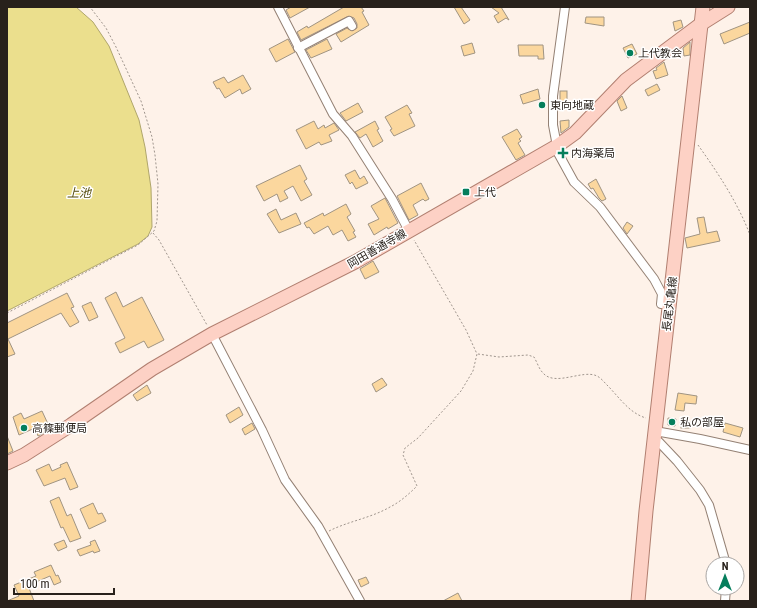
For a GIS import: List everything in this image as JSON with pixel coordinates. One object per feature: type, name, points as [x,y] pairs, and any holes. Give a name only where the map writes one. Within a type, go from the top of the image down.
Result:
[{"type":"main road","name":"長尾丸亀線","points":[[638,601],[655,432],[666,294],[703,7]]},
{"type":"main road","name":"岡田善通寺線","points":[[7,463],[24,455],[71,426],[152,369],[212,334],[355,262],[557,146],[575,133],[626,80],[701,24],[728,7]]},
{"type":"street","points":[[278,7],[332,114],[352,136],[392,199],[409,231]]},
{"type":"street","points":[[565,7],[553,96],[553,125],[557,151],[574,182],[600,207],[666,294],[661,304]]},
{"type":"street","points":[[298,48],[349,21]]},
{"type":"street","points":[[212,334],[262,430],[285,480],[318,526],[360,601]]},
{"type":"street","points":[[655,432],[720,443],[750,450]]},
{"type":"street","points":[[655,432],[659,442],[677,461],[710,505],[724,556]]},
{"type":"path","points":[[7,313],[138,245],[152,233],[157,221],[158,184],[155,154],[148,119],[116,47],[106,28],[90,7]]},
{"type":"path","points":[[698,145],[716,169],[750,236]]},
{"type":"path","points":[[329,531],[342,524],[390,508],[417,486],[403,455],[403,451],[418,438],[461,391],[473,371],[477,354],[466,330],[409,231]]},
{"type":"path","points":[[152,233],[159,240],[212,334]]},
{"type":"path","points":[[477,354],[499,357],[528,355],[534,357],[543,373],[550,378],[591,375],[597,376],[614,391],[630,410],[640,416],[655,432]]},
{"type":"path","points":[[750,382],[750,396]]},
{"type":"water","name":"上池","points":[[7,7],[76,7],[93,22],[109,46],[139,120],[145,147],[151,188],[152,227],[148,236],[138,244],[7,311]]},
{"type":"building","points":[[291,7],[310,7],[290,18],[286,10]]},
{"type":"building","points":[[344,7],[361,7],[369,25],[341,42],[336,34],[347,28],[352,31],[357,28],[354,18],[349,16],[301,40],[297,32],[307,26],[308,28]]},
{"type":"building","points":[[454,7],[461,7],[470,20],[464,24]]},
{"type":"building","points":[[491,7],[501,7],[509,20],[506,18],[498,23],[494,16],[499,13]]},
{"type":"building","points":[[586,17],[604,17],[604,26],[585,23]]},
{"type":"building","points":[[681,20],[683,27],[675,31],[673,22]]},
{"type":"building","points":[[750,22],[750,33],[724,44],[720,34]]},
{"type":"building","points":[[288,39],[295,52],[276,62],[269,49]]},
{"type":"building","points":[[327,39],[332,49],[311,58],[306,50]]},
{"type":"building","points":[[690,42],[690,55],[684,56],[683,48]]},
{"type":"building","points":[[472,43],[475,53],[464,56],[461,46]]},
{"type":"building","points":[[632,44],[637,54],[628,58],[623,48]]},
{"type":"building","points":[[518,45],[543,45],[544,59],[538,59],[538,56],[519,56]]},
{"type":"building","points":[[664,62],[668,75],[656,79],[653,71],[657,70],[656,68]]},
{"type":"building","points":[[243,75],[251,89],[242,94],[240,89],[225,98],[213,82],[224,77],[228,83]]},
{"type":"building","points":[[657,84],[660,90],[648,96],[645,90]]},
{"type":"building","points":[[538,89],[540,99],[523,104],[520,95]]},
{"type":"building","points":[[560,91],[567,91],[567,104],[560,104]]},
{"type":"building","points":[[622,96],[627,108],[621,111],[617,101]]},
{"type":"building","points":[[358,103],[363,112],[346,121],[340,113]]},
{"type":"building","points":[[407,105],[412,113],[409,114],[415,126],[394,136],[385,117]]},
{"type":"building","points":[[569,120],[569,127],[561,133],[560,121]]},
{"type":"building","points":[[314,121],[318,129],[324,125],[325,128],[334,123],[339,130],[329,135],[332,141],[321,145],[319,142],[306,149],[296,130]]},
{"type":"building","points":[[375,121],[379,129],[377,130],[383,141],[373,147],[366,134],[360,138],[355,132]]},
{"type":"building","points":[[517,129],[522,137],[519,139],[521,141],[518,143],[525,155],[516,160],[502,137]]},
{"type":"building","points":[[300,165],[307,179],[304,181],[312,195],[301,201],[293,186],[284,191],[288,198],[280,202],[277,194],[264,201],[256,186]]},
{"type":"building","points":[[355,170],[360,179],[364,176],[368,183],[356,189],[352,182],[350,184],[345,175]]},
{"type":"building","points":[[596,179],[606,199],[602,201],[593,188],[591,189],[588,184]]},
{"type":"building","points":[[421,183],[429,199],[425,201],[423,199],[413,205],[418,215],[409,220],[397,196]]},
{"type":"building","points":[[385,198],[398,223],[388,229],[387,227],[374,235],[368,224],[379,219],[371,206]]},
{"type":"building","points":[[346,204],[351,214],[347,217],[355,231],[353,232],[356,237],[348,241],[342,230],[333,235],[328,226],[314,234],[304,223],[323,213],[324,216]]},
{"type":"building","points":[[276,209],[281,220],[296,213],[301,224],[279,233],[267,214]]},
{"type":"building","points":[[704,217],[707,233],[717,231],[720,241],[687,248],[685,238],[700,234],[697,218]]},
{"type":"building","points":[[627,222],[633,226],[627,234],[623,228]]},
{"type":"building","points":[[373,261],[379,272],[365,279],[360,269]]},
{"type":"building","points":[[116,292],[123,307],[142,297],[164,340],[148,348],[144,341],[120,353],[115,343],[125,338],[105,298]]},
{"type":"building","points":[[67,293],[74,307],[71,308],[79,322],[70,327],[61,313],[8,339],[15,354],[7,357],[7,323]]},
{"type":"building","points":[[91,302],[98,317],[89,321],[82,306]]},
{"type":"building","points":[[382,378],[387,385],[376,392],[372,384]]},
{"type":"building","points":[[147,385],[151,393],[137,401],[133,395]]},
{"type":"building","points":[[678,393],[697,396],[696,404],[685,403],[684,411],[675,410]]},
{"type":"building","points":[[239,407],[243,415],[230,423],[226,415]]},
{"type":"building","points":[[42,411],[48,424],[44,426],[46,432],[38,436],[35,428],[19,435],[13,417],[21,413],[24,419]]},
{"type":"building","name":"私の部屋","points":[[668,418],[676,419],[675,426],[668,425]]},
{"type":"building","points":[[681,422],[690,422],[690,428],[681,428]]},
{"type":"building","points":[[252,423],[255,429],[245,435],[242,429]]},
{"type":"building","points":[[725,423],[743,428],[740,437],[723,432]]},
{"type":"building","points":[[7,436],[13,451],[7,454]]},
{"type":"building","points":[[67,462],[78,487],[70,490],[65,478],[44,486],[36,470],[49,464],[52,471],[61,467],[60,465]]},
{"type":"building","points":[[59,497],[67,516],[71,514],[81,538],[70,542],[63,527],[61,528],[50,501]]},
{"type":"building","points":[[93,503],[98,514],[102,513],[106,521],[89,529],[80,509]]},
{"type":"building","points":[[64,540],[67,547],[58,551],[54,544]]},
{"type":"building","points":[[95,540],[100,551],[94,553],[93,551],[80,556],[77,550],[91,545],[90,542]]},
{"type":"building","points":[[51,565],[56,576],[58,575],[61,582],[54,585],[50,576],[29,585],[34,601],[7,601],[19,596],[14,585],[36,576],[34,572]]},
{"type":"building","points":[[366,577],[369,583],[361,587],[358,580]]},
{"type":"building","points":[[458,593],[462,601],[443,601]]},
{"type":"place","name":"上代教会","points":[[630,53]]},
{"type":"place","name":"東向地蔵","points":[[542,105]]},
{"type":"place","name":"内海薬局","points":[[563,153]]},
{"type":"place","name":"上代","points":[[466,192]]},
{"type":"place","name":"私の部屋","points":[[672,422]]},
{"type":"place","name":"高篠郵便局","points":[[24,428]]}]
